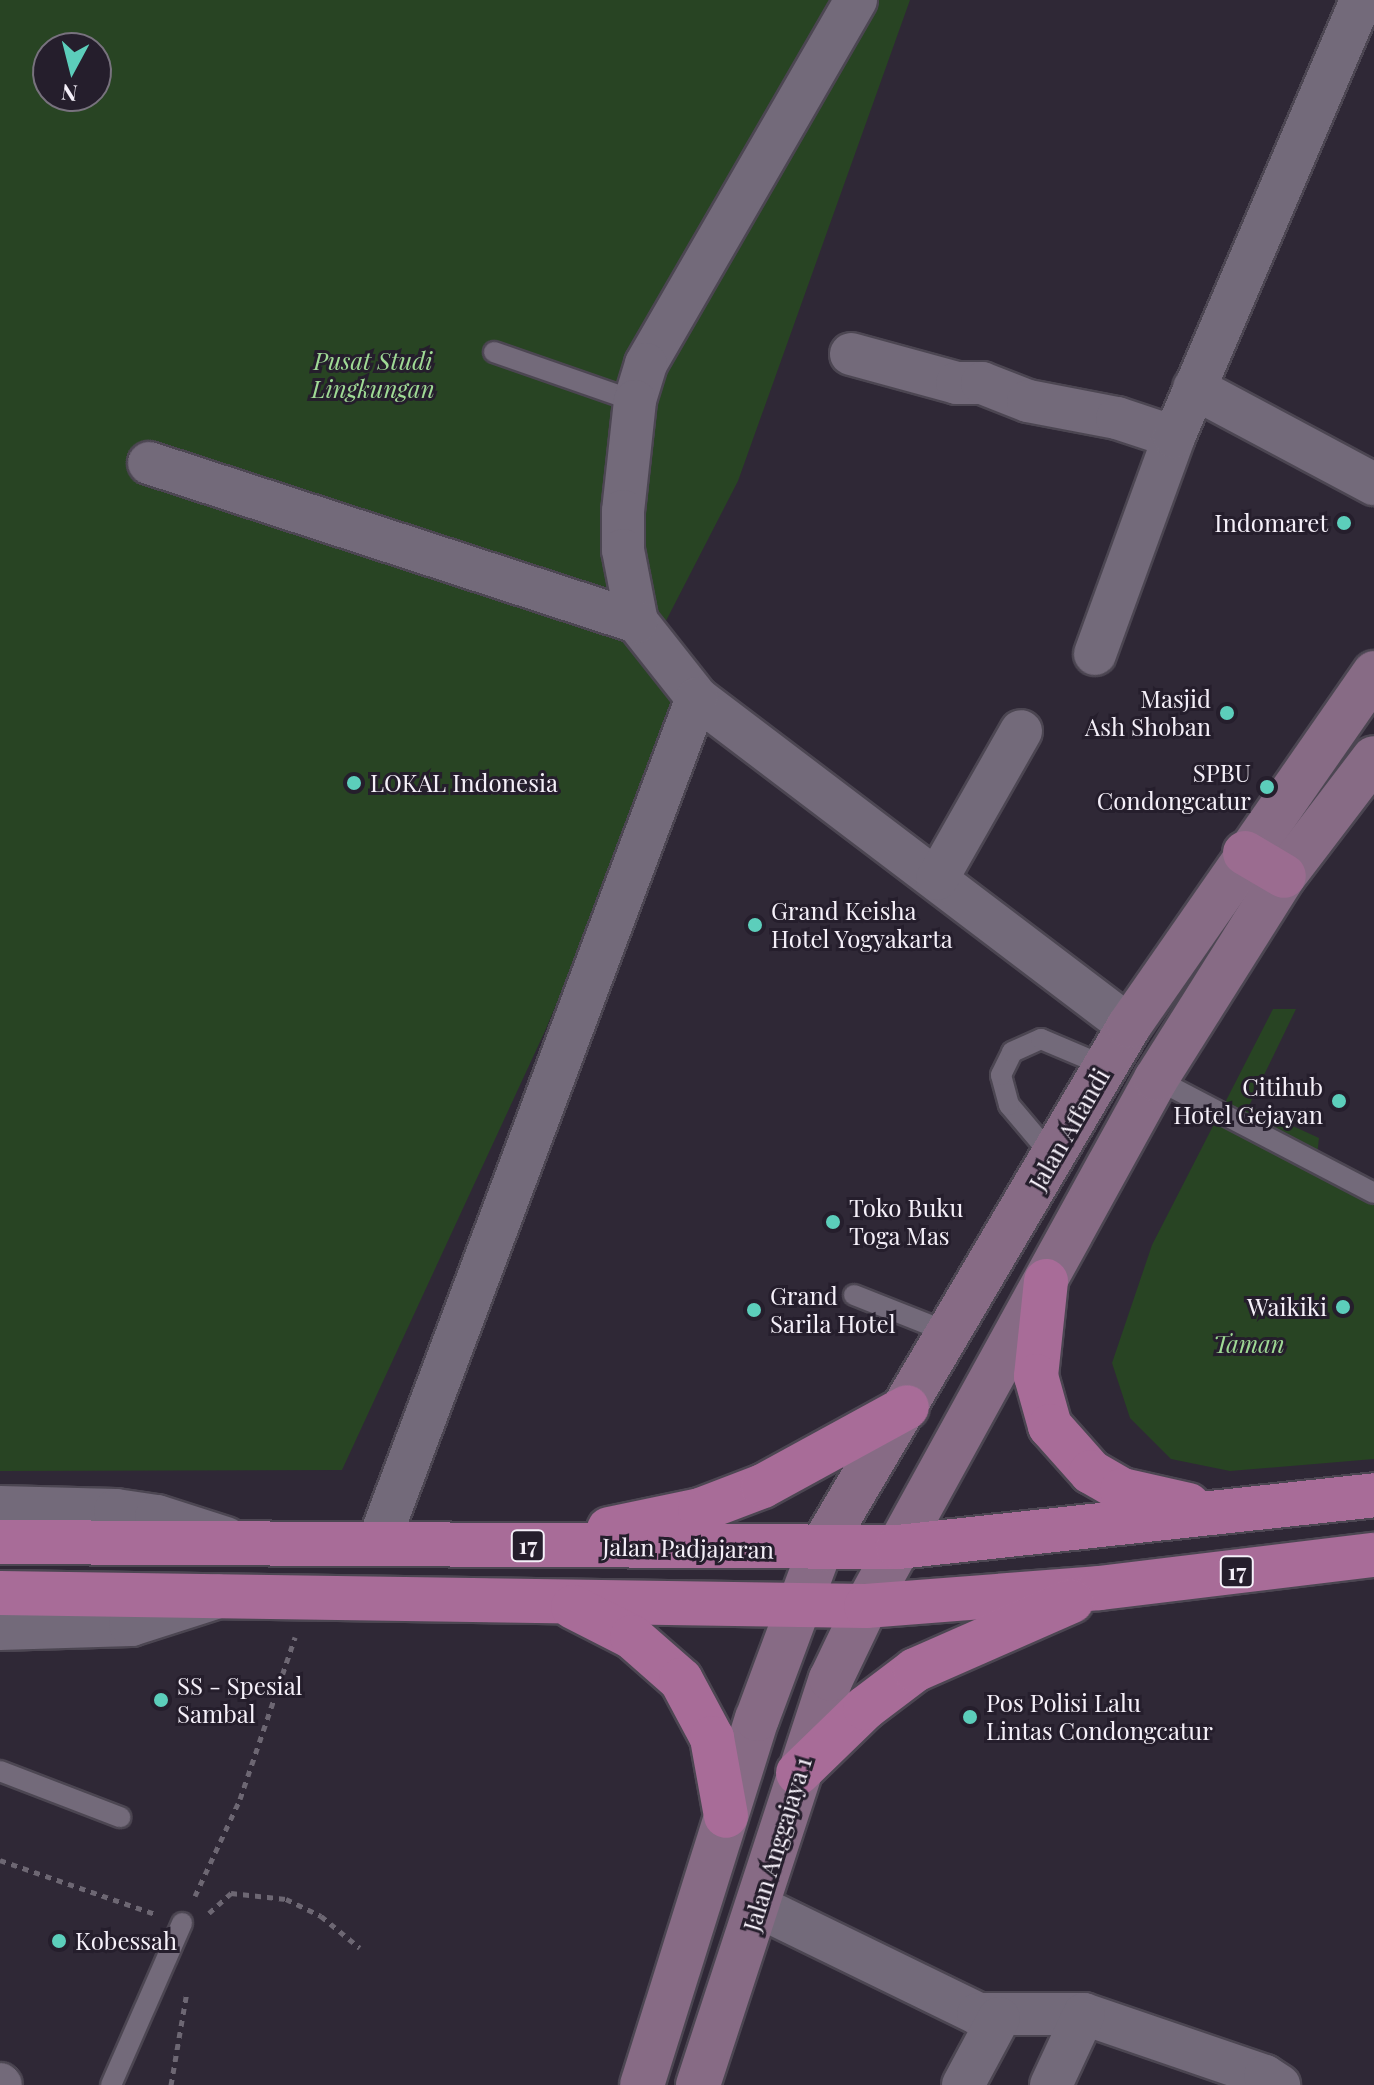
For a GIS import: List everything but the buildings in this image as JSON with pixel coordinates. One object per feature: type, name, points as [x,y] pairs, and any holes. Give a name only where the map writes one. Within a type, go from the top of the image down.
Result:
[{"type":"highway","points":[[1046,1281],[1036,1376],[1050,1426],[1069,1452],[1091,1472],[1153,1501],[1239,1511]]},
{"type":"highway","points":[[528,1546],[700,1510],[812,1464],[907,1407]]},
{"type":"highway","name":"Jalan Padjajaran","points":[[0,1542],[378,1543],[820,1550],[898,1547],[1374,1495]]},
{"type":"highway","name":"17","points":[[0,1593],[228,1593],[866,1606],[1100,1588],[1374,1555]]},
{"type":"highway","points":[[798,1773],[865,1708],[915,1670],[1100,1588]]},
{"type":"highway","points":[[559,1602],[632,1637],[681,1680],[712,1738],[726,1816]]},
{"type":"main road","name":"Jalan Affandi","points":[[796,1606],[820,1550],[1129,1026],[1245,853],[1374,673]]},
{"type":"main road","name":"Jalan Affandi","points":[[866,1606],[1156,1079],[1284,876],[1374,758]]},
{"type":"main road","points":[[1245,853],[1284,876]]},
{"type":"main road","points":[[642,2085],[796,1606]]},
{"type":"main road","name":"Jalan Anggajaya 1","points":[[698,2085],[759,1907],[798,1773],[831,1679],[866,1606]]},
{"type":"street","points":[[856,0],[678,301],[646,364],[635,401],[623,550],[637,622],[697,698],[1129,1026]]},
{"type":"street","points":[[1095,654],[1174,437],[1361,0]]},
{"type":"street","points":[[851,354],[957,383],[982,383],[1028,401],[1117,418],[1174,437]]},
{"type":"street","points":[[1194,388],[1374,484]]},
{"type":"street","points":[[149,463],[637,622]]},
{"type":"street","points":[[378,1543],[697,698]]},
{"type":"street","points":[[937,879],[1021,731]]},
{"type":"street","points":[[0,1508],[157,1517],[236,1542]]},
{"type":"street","points":[[0,1628],[131,1624],[228,1593]]},
{"type":"street","points":[[759,1907],[978,2014],[999,2018],[1084,2014],[1265,2076],[1279,2085]]},
{"type":"street","points":[[1051,2085],[1084,2014]]},
{"type":"street","points":[[963,2085],[999,2018]]},
{"type":"lane","points":[[494,352],[635,401]]},
{"type":"lane","points":[[1053,1157],[1009,1105],[1001,1075],[1012,1052],[1041,1039],[1105,1066]]},
{"type":"lane","points":[[1156,1079],[1374,1193]]},
{"type":"lane","points":[[854,1295],[950,1333]]},
{"type":"lane","points":[[0,1771],[120,1817]]},
{"type":"lane","points":[[111,2085],[182,1923]]},
{"type":"path","points":[[0,1860],[182,1923],[240,1799],[310,1595]]},
{"type":"path","points":[[203,1924],[221,1898],[263,1894],[309,1908],[360,1948]]},
{"type":"path","points":[[171,2085],[189,1983]]},
{"type":"green space","name":"Pusat Studi Lingkungan","points":[[0,0],[910,0],[738,481],[650,652],[694,675],[545,1031],[342,1470],[0,1471]]},
{"type":"green space","name":"Taman","points":[[1273,1009],[1296,1009],[1249,1106],[1319,1138],[1315,1173],[1374,1199],[1374,1459],[1230,1471],[1171,1459],[1130,1418],[1112,1363],[1152,1245]]},
{"type":"place","name":"Indomaret","points":[[1344,523]]},
{"type":"place","name":"Masjid Ash Shoban","points":[[1227,713]]},
{"type":"place","name":"LOKAL Indonesia","points":[[354,783]]},
{"type":"place","name":"SPBU Condongcatur","points":[[1267,787]]},
{"type":"place","name":"Grand Keisha Hotel Yogyakarta","points":[[755,925]]},
{"type":"place","name":"Citihub Hotel Gejayan","points":[[1339,1101]]},
{"type":"place","name":"Toko Buku Toga Mas","points":[[833,1222]]},
{"type":"place","name":"Waikiki","points":[[1343,1307]]},
{"type":"place","name":"Grand Sarila Hotel","points":[[754,1310]]},
{"type":"place","name":"SS - Spesial Sambal","points":[[161,1700]]},
{"type":"place","name":"Pos Polisi Lalu Lintas Condongcatur","points":[[970,1717]]},
{"type":"place","name":"Kobessah","points":[[59,1941]]}]
